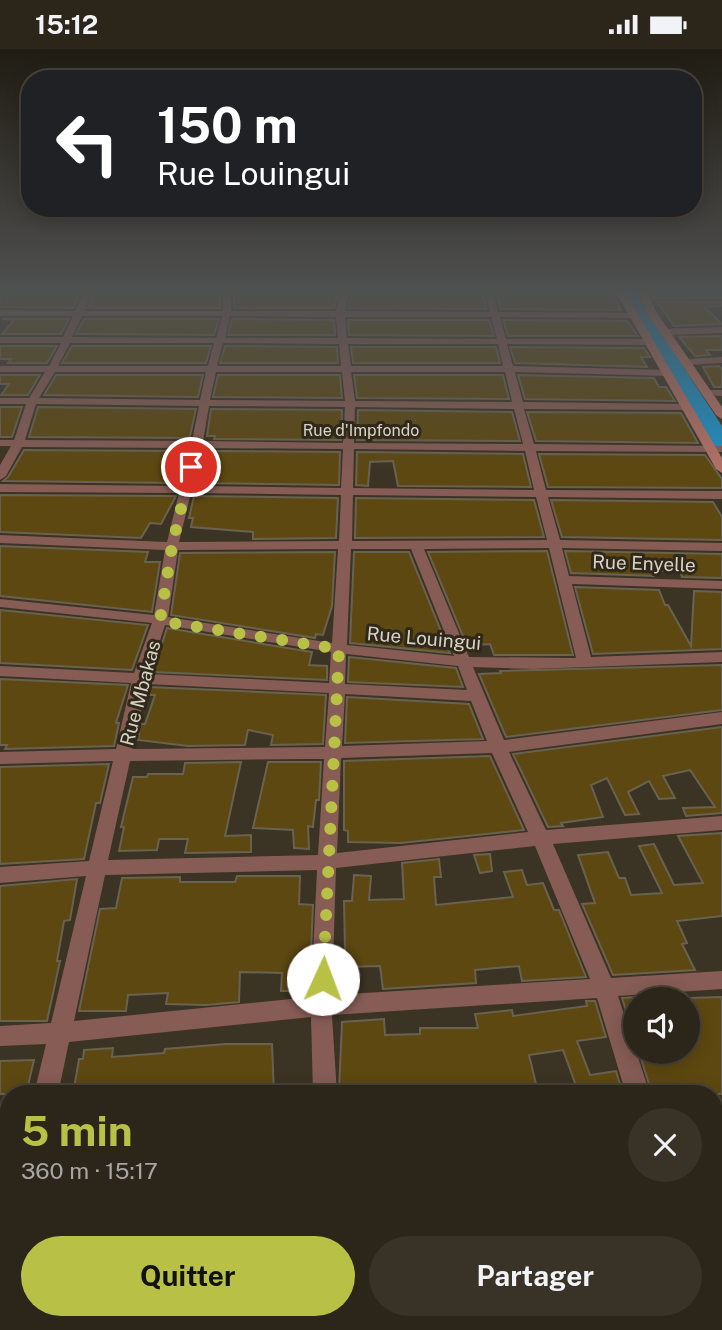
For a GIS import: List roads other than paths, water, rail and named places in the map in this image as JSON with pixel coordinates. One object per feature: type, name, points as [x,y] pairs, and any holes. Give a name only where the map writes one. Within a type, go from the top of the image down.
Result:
[{"type":"main road","points":[[655,352],[716,449],[722,469]]},
{"type":"main road","points":[[679,352],[722,415]]},
{"type":"street","points":[[0,476],[18,443],[32,401],[61,352]]},
{"type":"street","name":"Rue Mbakas","points":[[48,1085],[140,679],[160,621],[172,546],[217,352]]},
{"type":"street","points":[[325,1085],[321,1006],[350,404],[344,352]]},
{"type":"street","points":[[505,352],[516,404],[530,446],[585,662]]},
{"type":"street","points":[[686,362],[722,360]]},
{"type":"street","points":[[0,369],[510,369],[668,373]]},
{"type":"street","points":[[708,393],[722,393]]},
{"type":"street","points":[[0,401],[688,407]]},
{"type":"street","name":"Rue d'Impfondo","points":[[0,443],[716,449]]},
{"type":"street","points":[[0,488],[722,495]]},
{"type":"street","points":[[0,539],[172,546],[555,544],[722,547]]},
{"type":"street","points":[[416,544],[498,747],[568,897],[604,987],[635,1085]]},
{"type":"street","name":"Rue Enyelle","points":[[565,580],[722,585]]},
{"type":"street","name":"Rue Louingui","points":[[0,603],[160,621],[339,649],[463,662],[533,664],[722,657]]},
{"type":"street","points":[[0,671],[477,696]]},
{"type":"street","points":[[0,758],[124,753],[332,753],[498,747],[722,718]]},
{"type":"street","points":[[0,876],[96,869],[327,862],[539,838],[722,823]]},
{"type":"street","points":[[0,1036],[58,1033],[321,1006],[722,980]]},
{"type":"waterway","points":[[665,352],[722,443]]}]
